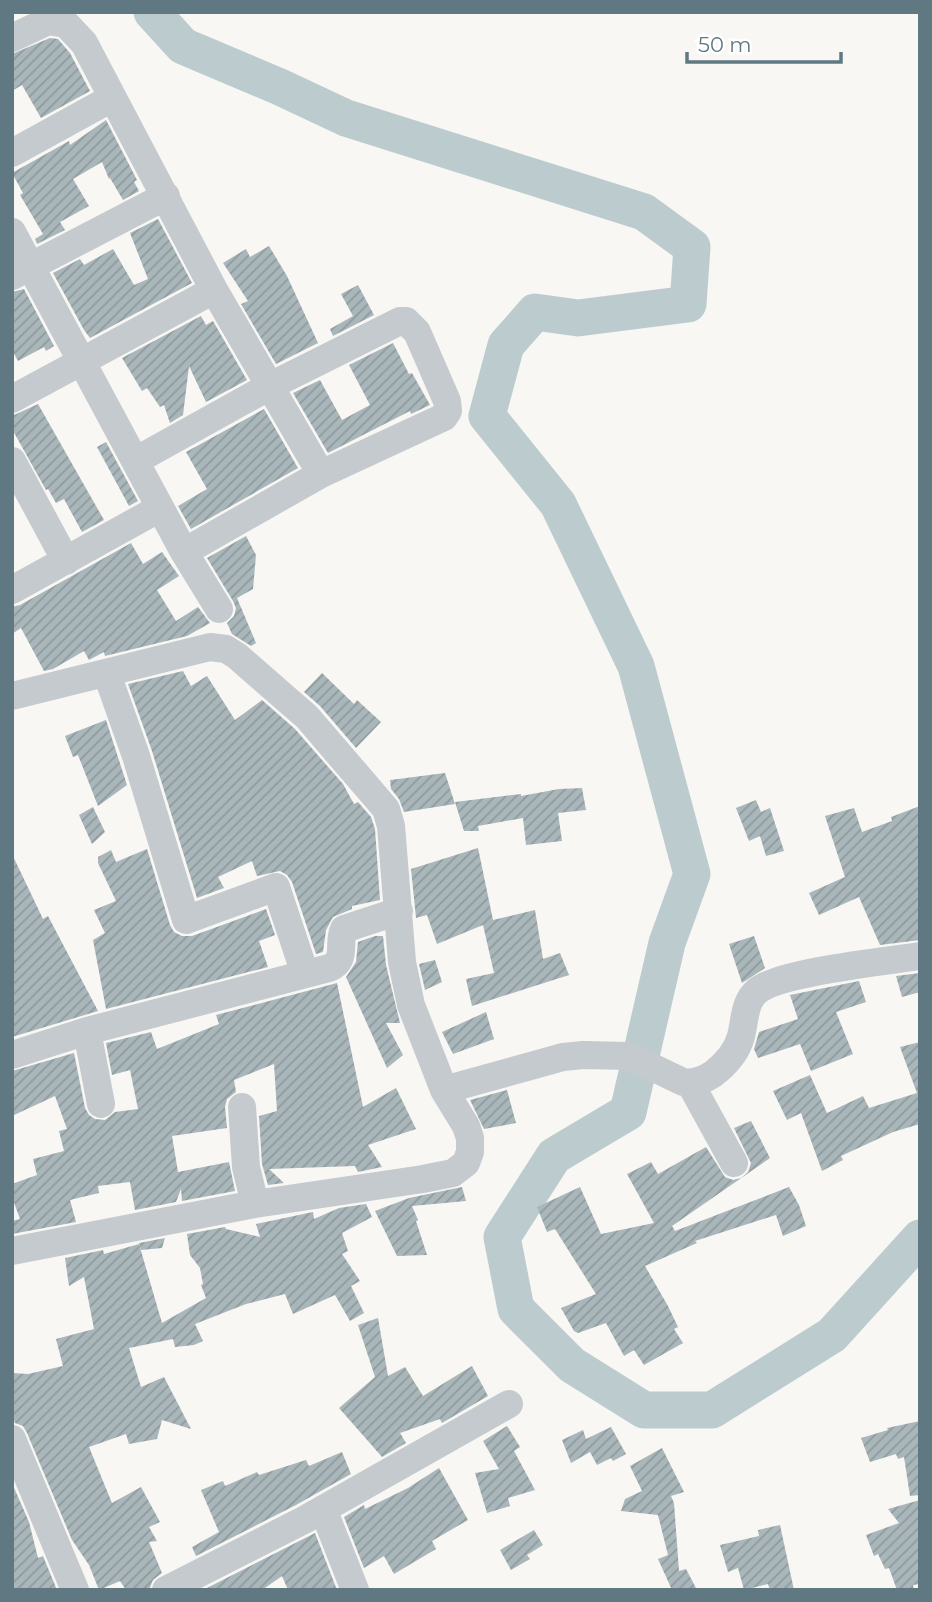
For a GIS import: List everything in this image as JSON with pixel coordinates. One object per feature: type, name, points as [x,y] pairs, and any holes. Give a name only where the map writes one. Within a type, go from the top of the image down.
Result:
[{"type":"street","points":[[12,38],[48,21],[65,24],[84,43],[214,290],[321,474]]},
{"type":"street","points":[[12,153],[113,98]]},
{"type":"street","points":[[21,271],[166,196]]},
{"type":"street","points":[[12,232],[21,271],[80,362],[184,552],[219,609]]},
{"type":"street","points":[[12,399],[214,290]]},
{"type":"street","points":[[135,461],[270,386],[400,321],[406,321],[417,332],[447,401],[448,411],[444,417],[321,474],[184,552]]},
{"type":"street","points":[[12,461],[66,561]]},
{"type":"street","points":[[12,590],[160,508]]},
{"type":"street","points":[[12,696],[210,647],[226,649],[237,656],[307,717],[386,809],[391,826],[402,962],[411,1005],[444,1090],[466,1126],[470,1138],[470,1152],[466,1163],[453,1173],[424,1180],[255,1204],[12,1251]]},
{"type":"street","points":[[107,674],[136,756],[186,919],[276,887],[305,974]]},
{"type":"street","points":[[12,1055],[87,1031],[336,965],[342,953],[341,935],[344,929],[349,925],[399,911]]},
{"type":"street","points":[[444,1090],[583,1055],[629,1056],[678,1079],[704,1080],[720,1069],[733,1055],[741,1038],[748,1003],[757,990],[804,974],[920,956]]},
{"type":"street","points":[[87,1031],[101,1104]]},
{"type":"street","points":[[678,1079],[734,1163]]},
{"type":"street","points":[[242,1107],[246,1167],[255,1204]]},
{"type":"street","points":[[166,1590],[323,1508],[509,1404]]},
{"type":"street","points":[[12,1439],[75,1590]]},
{"type":"street","points":[[323,1508],[355,1590]]},
{"type":"building","points":[[50,38],[58,39],[70,53],[90,91],[41,118],[22,85],[12,91],[12,54]]},
{"type":"building","points":[[106,120],[137,180],[134,182],[139,191],[123,200],[102,162],[73,179],[89,206],[60,222],[65,230],[37,244],[35,239],[43,234],[20,195],[23,193],[12,173],[69,141],[70,145]]},
{"type":"building","points":[[158,219],[192,283],[90,338],[53,273],[80,259],[84,265],[113,249],[134,285],[148,279],[130,233]]},
{"type":"building","points":[[269,246],[287,276],[318,343],[276,364],[241,304],[248,301],[223,263],[246,249],[250,257]]},
{"type":"building","points":[[358,285],[374,315],[333,336],[330,329],[353,316],[341,294]]},
{"type":"building","points":[[24,289],[54,346],[46,351],[44,347],[18,361],[12,350],[12,292]]},
{"type":"building","points":[[201,316],[206,325],[213,321],[247,380],[206,402],[189,366],[183,415],[170,423],[164,405],[160,407],[147,388],[142,391],[122,358]]},
{"type":"building","points":[[393,343],[409,374],[412,373],[430,405],[411,414],[410,411],[328,453],[293,393],[320,380],[342,420],[370,405],[349,365]]},
{"type":"building","points":[[38,404],[104,520],[82,532],[64,499],[56,503],[48,489],[46,490],[12,429],[12,416]]},
{"type":"building","points":[[264,409],[298,468],[191,529],[178,506],[207,489],[186,452]]},
{"type":"building","points":[[106,442],[138,501],[129,506],[97,447]]},
{"type":"building","points":[[246,536],[256,555],[253,589],[237,598],[256,643],[251,646],[232,634],[227,623],[234,616],[236,608],[207,558]]},
{"type":"building","points":[[131,543],[143,564],[162,552],[179,576],[157,590],[176,621],[198,607],[210,623],[187,636],[105,656],[104,652],[89,660],[84,651],[53,669],[44,671],[21,628],[12,634],[12,607]]},
{"type":"building","points":[[183,671],[191,686],[207,676],[235,720],[262,700],[295,729],[343,784],[354,804],[358,802],[371,817],[375,829],[380,900],[352,906],[352,909],[333,917],[326,930],[323,952],[316,954],[292,882],[280,871],[257,876],[252,861],[218,877],[224,888],[197,898],[152,751],[128,684]]},
{"type":"building","points":[[322,673],[354,704],[357,700],[381,722],[356,748],[320,706],[304,692]]},
{"type":"building","points":[[106,720],[127,785],[98,806],[78,755],[73,757],[65,736]]},
{"type":"building","points":[[445,773],[455,804],[404,812],[391,789],[390,780]]},
{"type":"building","points":[[582,788],[586,810],[558,813],[562,841],[526,845],[523,818],[478,826],[479,831],[464,831],[455,802],[521,796],[559,789]]},
{"type":"building","points":[[756,800],[761,812],[770,808],[784,851],[766,856],[760,836],[749,841],[736,808]]},
{"type":"building","points":[[920,806],[920,940],[880,945],[859,897],[819,915],[809,893],[845,877],[825,816],[854,808],[862,832],[892,821],[891,817]]},
{"type":"building","points":[[93,807],[105,832],[92,844],[79,815]]},
{"type":"building","points":[[478,848],[493,920],[535,910],[543,959],[560,953],[569,975],[472,1006],[466,979],[494,973],[483,925],[437,944],[427,915],[416,918],[411,869]]},
{"type":"building","points":[[147,849],[174,932],[182,936],[192,936],[266,909],[275,935],[259,941],[268,967],[106,1009],[93,940],[105,933],[94,910],[116,901],[98,863],[98,857],[111,850],[116,862]]},
{"type":"building","points":[[12,854],[43,919],[48,916],[98,1011],[12,1037]]},
{"type":"building","points":[[383,936],[386,965],[400,1023],[386,1023],[403,1055],[387,1068],[346,977],[356,962],[358,942]]},
{"type":"building","points":[[754,936],[765,968],[742,983],[729,944]]},
{"type":"building","points":[[435,960],[442,982],[425,990],[419,964]]},
{"type":"building","points":[[920,973],[920,992],[902,997],[896,976]]},
{"type":"building","points":[[859,981],[866,1002],[836,1012],[853,1054],[811,1071],[800,1044],[758,1058],[754,1049],[759,1032],[798,1019],[790,995]]},
{"type":"building","points":[[337,983],[363,1107],[396,1088],[416,1129],[368,1145],[382,1167],[358,1172],[355,1166],[269,1169],[284,1183],[268,1185],[262,1164],[259,1116],[277,1111],[274,1064],[234,1080],[236,1092],[227,1099],[225,1107],[227,1128],[172,1136],[178,1172],[229,1162],[235,1191],[182,1201],[181,1189],[176,1202],[135,1210],[130,1182],[98,1186],[99,1193],[70,1200],[76,1222],[12,1234],[12,1221],[20,1219],[12,1197],[12,1184],[37,1175],[33,1159],[64,1151],[59,1131],[67,1129],[55,1096],[12,1116],[12,1071],[74,1053],[85,1108],[95,1119],[105,1120],[115,1112],[138,1109],[130,1070],[112,1075],[106,1043],[151,1032],[157,1049],[219,1024],[216,1015]]},
{"type":"building","points":[[486,1012],[494,1039],[453,1054],[442,1032]]},
{"type":"building","points":[[920,1042],[920,1124],[893,1132],[841,1156],[843,1160],[822,1171],[801,1113],[787,1120],[773,1091],[810,1075],[827,1113],[863,1096],[869,1108],[917,1093],[900,1047]]},
{"type":"building","points":[[507,1090],[516,1123],[484,1129],[470,1100]]},
{"type":"building","points":[[751,1121],[770,1158],[672,1226],[675,1231],[789,1187],[806,1226],[783,1236],[776,1215],[695,1241],[697,1243],[645,1266],[668,1306],[678,1327],[674,1329],[683,1343],[644,1365],[634,1350],[624,1356],[606,1323],[578,1333],[574,1331],[561,1308],[596,1294],[555,1229],[547,1232],[537,1207],[580,1187],[601,1234],[654,1223],[627,1174],[651,1162],[658,1174],[706,1147],[725,1177],[733,1180],[741,1178],[748,1172],[751,1163],[734,1128]]},
{"type":"building","points":[[462,1187],[466,1201],[412,1206],[427,1255],[397,1256],[375,1211],[409,1198]]},
{"type":"building","points":[[366,1204],[372,1217],[342,1233],[348,1251],[342,1254],[360,1281],[351,1286],[364,1313],[350,1321],[335,1295],[293,1314],[285,1294],[246,1304],[195,1324],[203,1341],[194,1345],[175,1347],[173,1339],[129,1348],[141,1387],[164,1377],[191,1429],[162,1420],[157,1439],[129,1444],[126,1434],[89,1447],[112,1503],[141,1487],[160,1522],[149,1527],[157,1541],[149,1542],[162,1573],[153,1580],[149,1590],[126,1590],[120,1581],[99,1590],[89,1565],[72,1540],[27,1433],[23,1426],[15,1423],[12,1416],[12,1373],[28,1374],[63,1366],[56,1339],[94,1329],[84,1277],[69,1286],[65,1258],[103,1250],[104,1254],[139,1244],[162,1323],[206,1298],[201,1285],[200,1268],[190,1255],[187,1234],[225,1227],[260,1237],[256,1224],[313,1212],[314,1219],[339,1208]]},
{"type":"building","points":[[165,1238],[162,1248],[141,1250],[139,1243]]},
{"type":"building","points":[[378,1318],[388,1376],[405,1367],[423,1396],[472,1366],[488,1396],[442,1423],[440,1419],[400,1433],[406,1443],[382,1457],[339,1408],[375,1377],[358,1325]]},
{"type":"building","points":[[920,1421],[920,1495],[910,1496],[904,1457],[898,1459],[896,1454],[870,1462],[861,1438],[888,1430],[887,1428]]},
{"type":"building","points":[[507,1426],[520,1447],[514,1451],[535,1490],[508,1498],[510,1506],[487,1513],[475,1473],[499,1469],[483,1441]]},
{"type":"building","points":[[611,1427],[626,1454],[597,1465],[590,1452],[571,1463],[562,1440],[583,1430],[586,1439]]},
{"type":"building","points":[[662,1448],[684,1492],[671,1496],[674,1503],[679,1571],[686,1569],[697,1590],[672,1590],[658,1559],[668,1555],[658,1515],[621,1511],[625,1499],[642,1491],[630,1466]]},
{"type":"building","points":[[342,1452],[351,1474],[196,1556],[192,1547],[219,1532],[201,1490],[223,1481],[225,1486],[257,1472],[259,1475],[306,1460],[309,1466]]},
{"type":"building","points":[[439,1468],[468,1520],[432,1541],[436,1549],[394,1574],[384,1556],[364,1568],[344,1517],[364,1505],[365,1509],[408,1488]]},
{"type":"building","points":[[12,1483],[29,1522],[38,1558],[43,1556],[57,1590],[12,1590]]},
{"type":"building","points":[[920,1500],[920,1584],[913,1585],[914,1590],[897,1590],[889,1568],[885,1569],[878,1554],[874,1556],[866,1535],[899,1523],[888,1509]]},
{"type":"building","points":[[780,1525],[794,1590],[770,1590],[768,1584],[744,1590],[738,1568],[728,1572],[720,1545],[759,1536],[758,1530]]},
{"type":"building","points":[[534,1530],[543,1545],[527,1555],[530,1559],[511,1570],[500,1550]]},
{"type":"building","points":[[315,1533],[337,1590],[288,1590],[282,1576],[262,1590],[203,1590]]},
{"type":"waterway","points":[[152,12],[183,46],[346,118],[644,212],[692,247],[688,304],[578,318],[535,312],[506,345],[487,416],[558,504],[636,666],[692,874],[667,943],[628,1112],[554,1156],[502,1237],[516,1309],[572,1365],[644,1410],[712,1410],[832,1335],[920,1238]]}]
